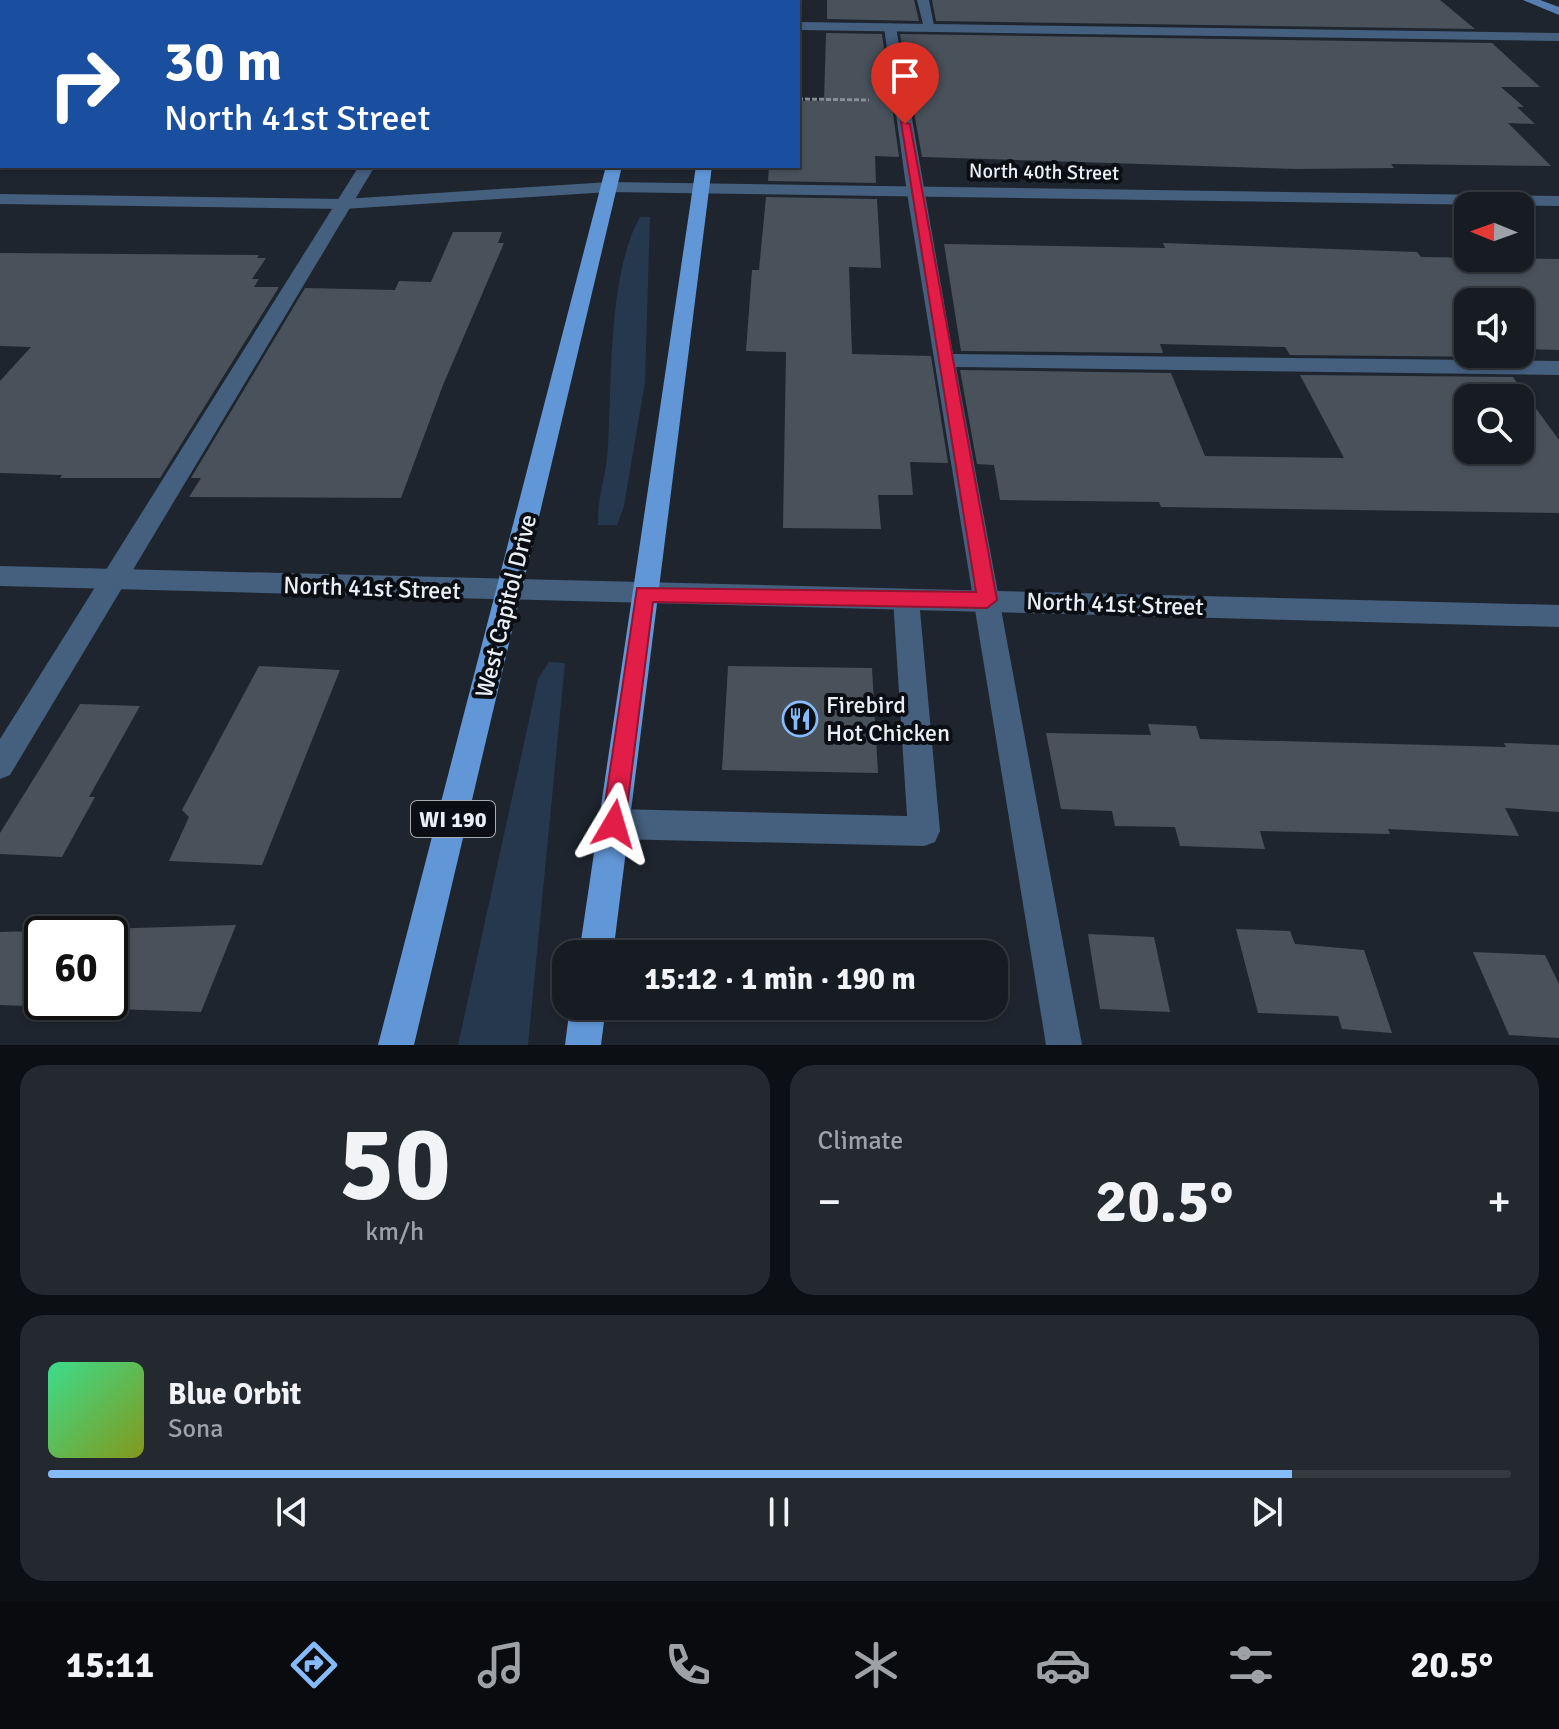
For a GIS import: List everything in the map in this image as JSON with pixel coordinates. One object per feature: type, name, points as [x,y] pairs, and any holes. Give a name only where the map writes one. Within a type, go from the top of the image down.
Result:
[{"type":"main road","name":"West Capitol Drive","points":[[396,1045],[614,168]]},
{"type":"main road","points":[[598,940],[703,177]]},
{"type":"main road","points":[[583,1045],[586,1020]]},
{"type":"street","points":[[923,0],[930,28]]},
{"type":"street","points":[[1529,0],[1559,11]]},
{"type":"street","points":[[800,26],[1559,37]]},
{"type":"street","points":[[890,27],[915,193],[1064,1045]]},
{"type":"street","points":[[0,765],[366,168]]},
{"type":"street","name":"North 40th Street","points":[[0,199],[344,204],[609,187],[703,177],[915,193],[1559,201]]},
{"type":"street","points":[[944,360],[1559,368]]},
{"type":"street","name":"North 41st Street","points":[[0,576],[510,592],[987,600],[1559,616]]},
{"type":"street","points":[[614,824],[924,831],[906,599]]},
{"type":"path","points":[[800,99],[901,100]]},
{"type":"shaded area","points":[[640,217],[650,217],[645,382],[624,506],[617,525],[598,525],[607,456],[617,297],[622,267]]},
{"type":"shaded area","points":[[549,662],[565,663],[528,1045],[458,1045],[538,679]]},
{"type":"building","points":[[827,0],[914,0],[919,21],[827,19]]},
{"type":"building","points":[[932,0],[1440,0],[1475,29],[936,21]]},
{"type":"building","points":[[826,33],[882,34],[899,157],[875,156],[876,183],[768,181],[769,168],[800,168],[800,101],[824,101]]},
{"type":"building","points":[[900,34],[1492,43],[1540,87],[1501,87],[1524,107],[1517,107],[1535,124],[1508,123],[1551,166],[1391,164],[1394,168],[1297,169],[922,157]]},
{"type":"building","points":[[766,197],[877,199],[881,268],[849,267],[852,354],[931,356],[948,463],[910,462],[913,495],[878,495],[881,529],[783,528],[786,352],[746,351],[752,270],[759,270]]},
{"type":"building","points":[[453,232],[502,232],[498,243],[504,243],[443,385],[401,498],[189,497],[201,478],[191,478],[305,288],[395,290],[399,281],[431,282]]},
{"type":"building","points":[[1163,243],[1417,252],[1421,257],[1454,257],[1454,272],[1534,272],[1534,259],[1559,259],[1559,350],[1534,349],[1534,288],[1454,288],[1454,357],[1290,355],[1285,347],[1160,344],[1163,353],[961,351],[944,244],[1165,248]]},
{"type":"building","points":[[0,253],[259,255],[257,258],[266,258],[252,279],[259,279],[254,287],[279,287],[160,478],[60,478],[62,475],[0,473],[0,381],[31,347],[0,346]]},
{"type":"building","points":[[960,370],[1171,373],[1205,456],[1344,458],[1300,375],[1513,377],[1518,384],[1454,384],[1454,464],[1534,464],[1534,406],[1559,440],[1559,513],[1161,507],[1159,502],[1000,500],[994,465],[977,464]]},
{"type":"building","points":[[259,666],[340,670],[262,865],[169,861],[189,817],[182,810]]},
{"type":"building","name":"Firebird Hot Chicken","points":[[728,666],[872,668],[878,773],[722,770]]},
{"type":"building","points":[[80,704],[140,706],[89,797],[95,797],[62,857],[0,854],[0,833]]},
{"type":"building","points":[[1148,724],[1196,726],[1200,739],[1506,747],[1504,743],[1559,745],[1559,812],[1505,808],[1519,836],[1388,829],[1390,834],[1260,831],[1265,849],[1180,846],[1175,827],[1115,826],[1112,811],[1061,809],[1046,733],[1151,735]]},
{"type":"building","points":[[236,925],[201,1012],[128,1009],[128,928]]},
{"type":"building","points":[[1236,929],[1290,931],[1295,944],[1364,950],[1392,1033],[1342,1029],[1338,1016],[1258,1013]]},
{"type":"building","points":[[24,931],[24,1006],[0,1005],[0,932]]},
{"type":"building","points":[[1088,934],[1154,937],[1170,1012],[1100,1009]]},
{"type":"building","points":[[1473,952],[1545,955],[1559,984],[1559,1038],[1509,1035]]},
{"type":"place","name":"Firebird Hot Chicken","points":[[800,719]]},
{"type":"route","points":[[614,824],[644,594],[987,600],[905,124]]}]
